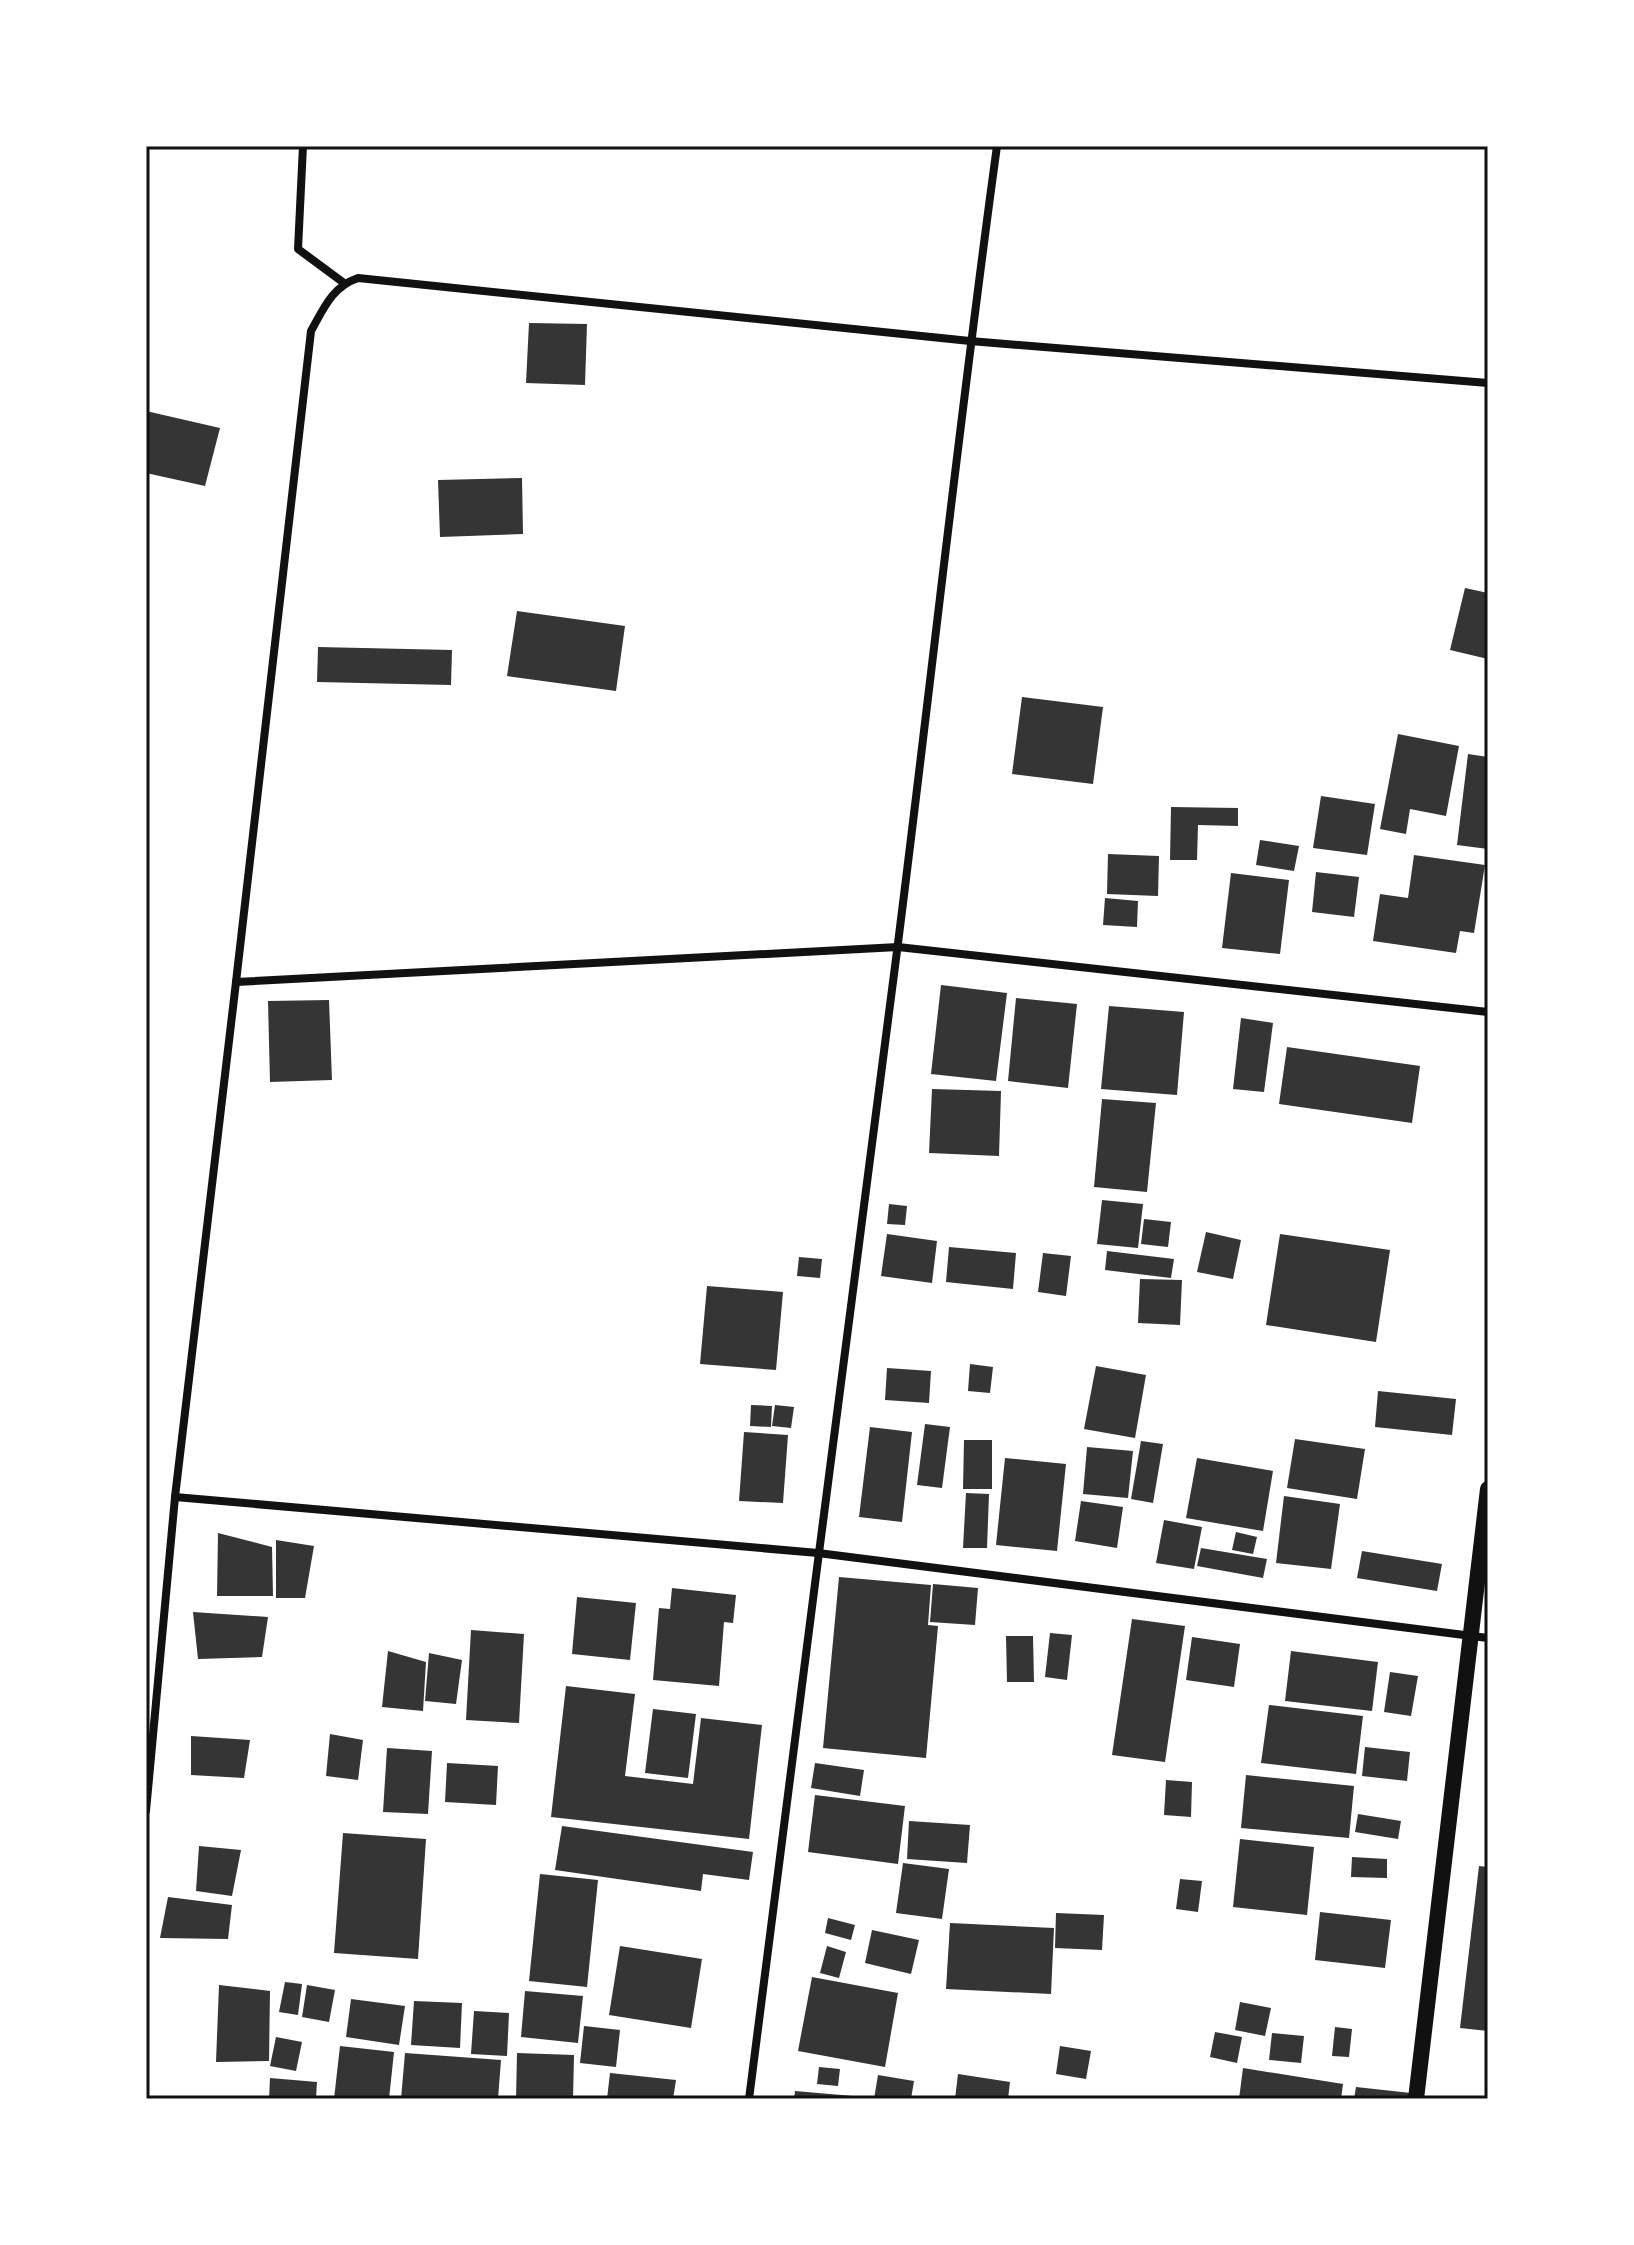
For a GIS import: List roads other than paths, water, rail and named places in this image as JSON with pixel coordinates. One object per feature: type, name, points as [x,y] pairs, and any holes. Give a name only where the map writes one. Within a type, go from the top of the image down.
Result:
[{"type":"main road","points":[[1416,2099],[1488,1489]]},
{"type":"street","points":[[303,146],[298,249],[344,283]]},
{"type":"street","points":[[749,2099],[898,947],[970,341],[997,146]]},
{"type":"street","points":[[146,1811],[175,1497],[311,331],[328,301],[344,283],[358,278],[970,341],[1488,383]]},
{"type":"street","points":[[236,982],[898,947],[1488,1012]]},
{"type":"street","points":[[175,1497],[818,1553],[1488,1638]]}]
